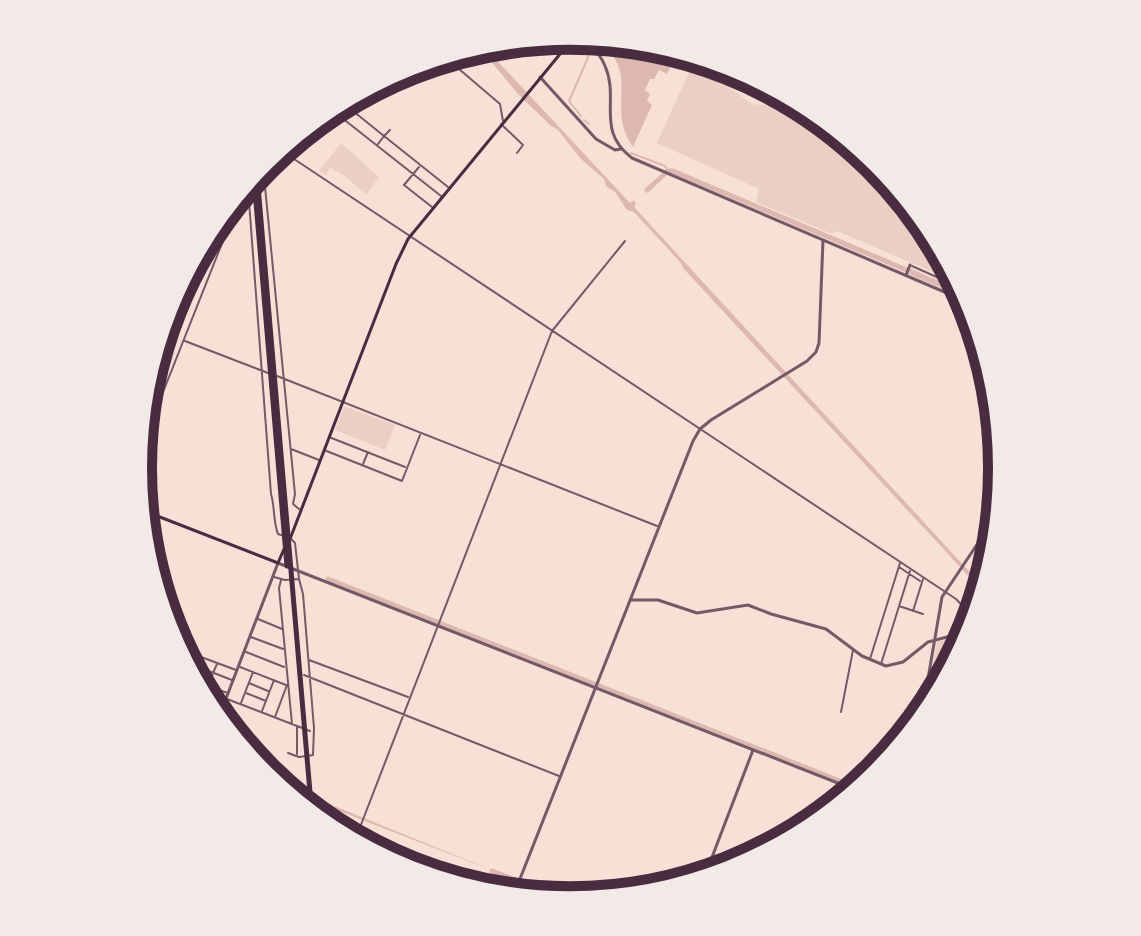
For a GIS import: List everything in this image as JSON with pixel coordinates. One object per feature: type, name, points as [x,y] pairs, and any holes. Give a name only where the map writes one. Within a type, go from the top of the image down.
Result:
[{"type":"highway","points":[[256,192],[308,793]]},
{"type":"main road","points":[[155,515],[278,563],[396,264],[410,237],[563,50]]},
{"type":"street","points":[[594,51],[606,68],[610,125],[621,149],[632,158],[823,240],[945,282]]},
{"type":"street","points":[[459,69],[501,106],[502,122],[523,145],[517,153]]},
{"type":"street","points":[[540,77],[596,139],[615,150],[621,149]]},
{"type":"street","points":[[353,111],[448,187]]},
{"type":"street","points":[[342,118],[441,196]]},
{"type":"street","points":[[377,145],[390,130]]},
{"type":"street","points":[[291,157],[964,607]]},
{"type":"street","points":[[420,165],[404,185],[432,207]]},
{"type":"street","points":[[264,183],[295,494],[293,504],[300,510]]},
{"type":"street","points":[[249,201],[271,494],[278,534],[295,543],[303,594],[314,728],[313,755],[288,753]]},
{"type":"street","points":[[157,408],[228,230]]},
{"type":"street","points":[[252,239],[269,237]]},
{"type":"street","points":[[519,882],[693,441],[700,429],[811,359],[818,348],[823,240]]},
{"type":"street","points":[[358,828],[552,331],[625,241]]},
{"type":"street","points":[[908,270],[949,292]]},
{"type":"street","points":[[256,296],[274,293]]},
{"type":"street","points":[[258,336],[264,338]]},
{"type":"street","points":[[275,340],[280,342]]},
{"type":"street","points":[[184,341],[269,373]]},
{"type":"street","points":[[277,376],[658,526]]},
{"type":"street","points":[[264,413],[271,415]]},
{"type":"street","points":[[282,418],[287,420]]},
{"type":"street","points":[[323,450],[402,481],[421,433]]},
{"type":"street","points":[[328,437],[407,467]]},
{"type":"street","points":[[267,449],[274,450]]},
{"type":"street","points":[[290,449],[319,460]]},
{"type":"street","points":[[363,465],[368,452]]},
{"type":"street","points":[[285,453],[290,454]]},
{"type":"street","points":[[985,520],[988,468]]},
{"type":"street","points":[[276,518],[296,522]]},
{"type":"street","points":[[927,685],[945,592],[981,540],[983,532]]},
{"type":"street","points":[[312,732],[225,699],[278,563],[595,685],[843,785]]},
{"type":"street","points":[[869,660],[898,564]]},
{"type":"street","points":[[881,665],[909,572]]},
{"type":"street","points":[[273,577],[299,579]]},
{"type":"street","points":[[913,611],[921,579]]},
{"type":"street","points":[[281,580],[279,588],[292,724]]},
{"type":"street","points":[[890,589],[902,593]]},
{"type":"street","points":[[629,600],[658,600],[697,613],[748,605],[826,629],[853,650],[881,665],[898,664],[924,644],[954,635]]},
{"type":"street","points":[[898,606],[923,614]]},
{"type":"street","points":[[257,619],[290,634]]},
{"type":"street","points":[[877,634],[889,637]]},
{"type":"street","points":[[250,636],[285,650]]},
{"type":"street","points":[[301,637],[306,639]]},
{"type":"street","points":[[841,712],[853,650]]},
{"type":"street","points":[[245,651],[293,671]]},
{"type":"street","points":[[197,655],[288,686]]},
{"type":"street","points":[[308,660],[408,697]]},
{"type":"street","points":[[210,679],[217,663]]},
{"type":"street","points":[[205,670],[233,680]]},
{"type":"street","points":[[240,704],[253,672]]},
{"type":"street","points":[[304,675],[560,777]]},
{"type":"street","points":[[261,712],[274,680]]},
{"type":"street","points":[[249,683],[269,692]]},
{"type":"street","points":[[275,718],[288,686]]},
{"type":"street","points":[[216,689],[228,693]]},
{"type":"street","points":[[245,693],[266,701]]},
{"type":"street","points":[[297,726],[297,756]]},
{"type":"street","points":[[710,862],[753,750]]},
{"type":"shaded area","points":[[609,52],[672,63],[667,74],[659,70],[654,79],[650,79],[645,90],[650,94],[647,101],[652,105],[633,147],[622,120],[620,70]]},
{"type":"shaded area","points":[[494,57],[630,203],[634,200],[634,207],[974,577],[973,581],[634,212],[627,210],[615,192],[606,186],[604,179],[580,158],[558,130],[519,95],[488,58]]},
{"type":"shaded area","points":[[691,68],[713,75],[752,104],[781,107],[825,136],[885,192],[918,236],[941,276],[837,231],[832,234],[756,202],[759,189],[657,143]]},
{"type":"shaded area","points":[[341,143],[379,177],[366,195],[345,176],[330,168],[326,175],[319,171]]},
{"type":"shaded area","points":[[910,268],[945,283],[950,294],[907,276]]},
{"type":"shaded area","points":[[170,350],[175,352],[161,388]]},
{"type":"shaded area","points":[[344,406],[395,425],[385,450],[335,430]]},
{"type":"shaded area","points":[[952,638],[930,680],[937,642]]},
{"type":"shaded area","points":[[313,797],[504,875],[334,809],[337,815]]},
{"type":"waterway","points":[[587,59],[591,51]]},
{"type":"waterway","points":[[581,116],[569,101],[587,60]]},
{"type":"waterway","points":[[584,120],[589,124]]},
{"type":"waterway","points":[[631,153],[665,166],[668,171]]},
{"type":"waterway","points":[[647,190],[668,171],[673,171],[947,287]]},
{"type":"waterway","points":[[328,579],[845,783]]},
{"type":"waterway","points":[[492,871],[522,883]]}]
